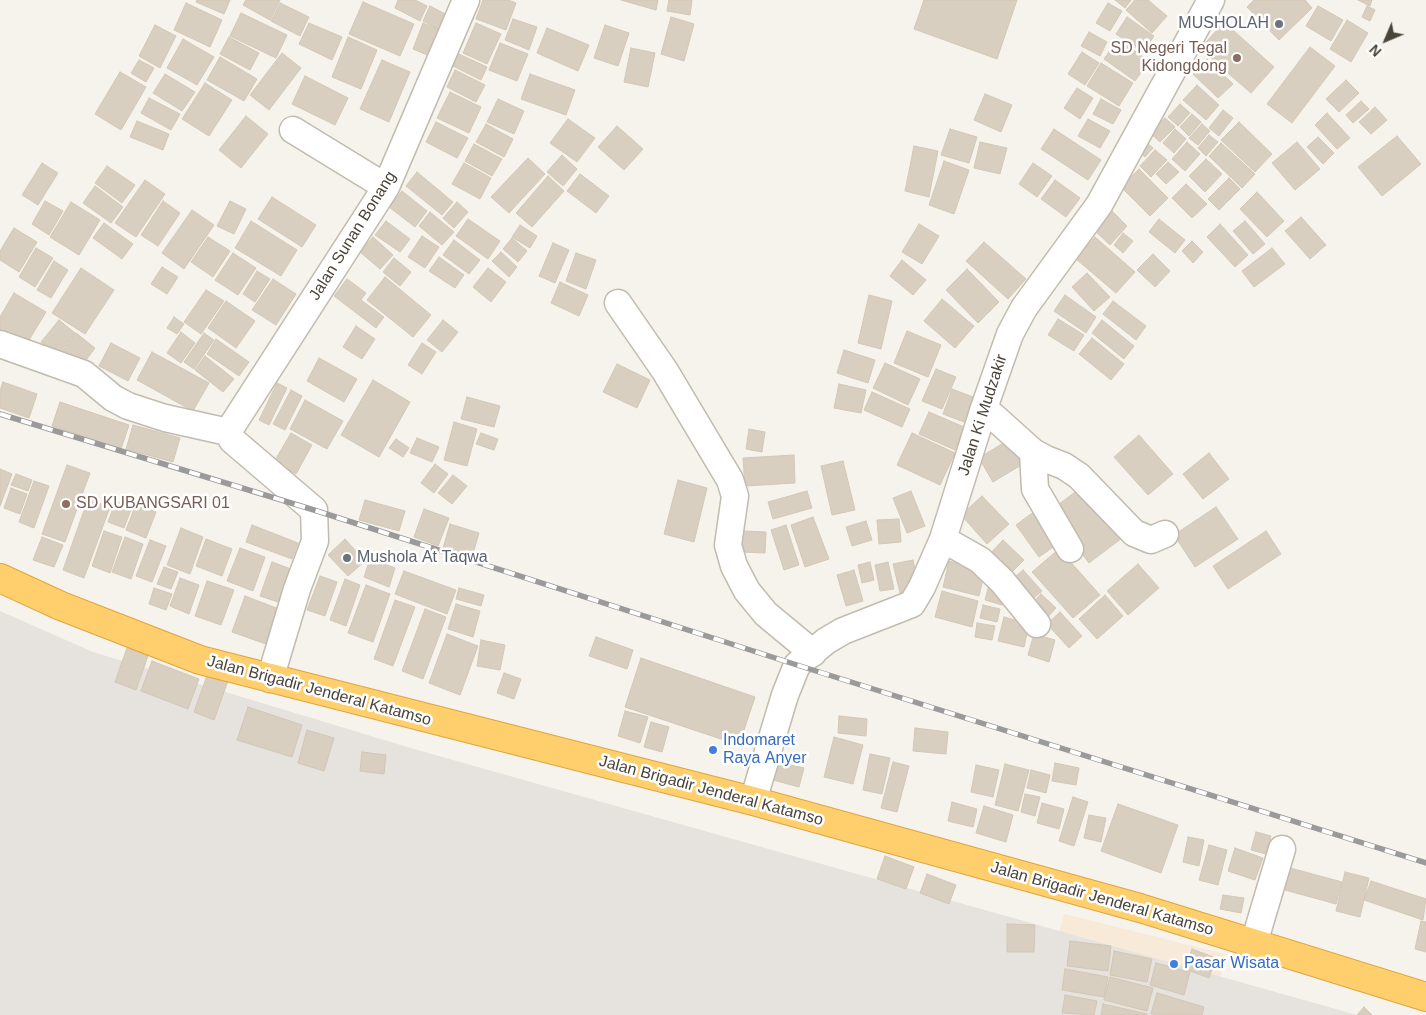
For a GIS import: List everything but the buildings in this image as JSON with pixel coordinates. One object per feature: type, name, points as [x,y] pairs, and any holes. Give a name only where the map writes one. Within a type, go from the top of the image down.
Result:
[{"type":"highway","name":"Jalan Brigadir Jenderal Katamso","points":[[0,578],[61,606],[200,660],[753,801],[1140,908],[1426,997]]},
{"type":"street","name":"Jalan Sunan Bonang","points":[[228,432],[386,187],[466,0]]},
{"type":"street","name":"Jalan Ki Mudzakir","points":[[753,801],[785,695],[797,666],[826,641],[843,631],[912,604],[943,539],[984,408],[1010,334],[1024,308],[1099,204],[1211,0]]},
{"type":"street","points":[[294,130],[386,187]]},
{"type":"street","points":[[618,303],[665,371],[730,480],[735,496],[728,545],[734,566],[748,591],[766,614],[813,653]]},
{"type":"street","points":[[0,344],[84,374],[113,398],[128,406],[165,418],[228,432],[232,440],[314,510],[315,541],[297,590],[270,679]]},
{"type":"street","points":[[984,408],[1033,452],[1064,466],[1079,476],[1134,533],[1151,540],[1165,534]]},
{"type":"street","points":[[1033,452],[1035,489],[1070,549]]},
{"type":"street","points":[[943,539],[980,560],[1002,581],[1037,624]]},
{"type":"street","points":[[1254,943],[1282,849]]},
{"type":"shaded area","points":[[0,611],[93,652],[414,749],[1357,1015],[0,1015]]},
{"type":"shaded area","points":[[1064,914],[1226,954],[1211,1015],[1039,1015]],"holes":[[[1070,941],[1111,946],[1108,970]],[[1192,949],[1216,958],[1209,978]]]},
{"type":"railway","points":[[0,414],[314,510],[797,665],[1426,863]]},
{"type":"place","name":"MUSHOLAH","points":[[1279,24]]},
{"type":"place","name":"SD Negeri Tegal Kidongdong","points":[[1237,58]]},
{"type":"place","name":"SD KUBANGSARI 01","points":[[66,504]]},
{"type":"place","name":"Mushola At Taqwa","points":[[347,558]]},
{"type":"place","name":"Indomaret Raya Anyer","points":[[713,750]]},
{"type":"place","name":"Pasar Wisata","points":[[1174,964]]}]
